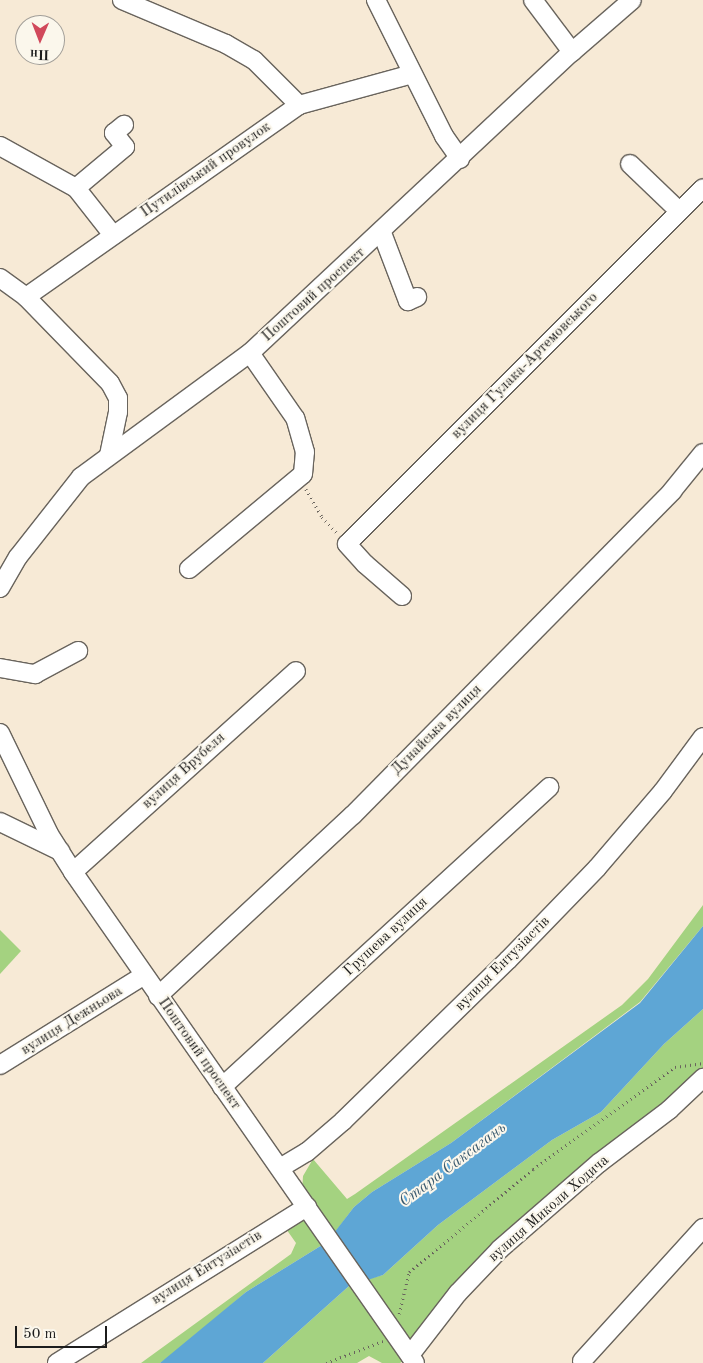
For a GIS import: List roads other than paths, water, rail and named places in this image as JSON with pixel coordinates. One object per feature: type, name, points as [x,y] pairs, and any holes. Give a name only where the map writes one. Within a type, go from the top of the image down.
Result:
[{"type":"street","points":[[122,0],[226,44],[254,60],[299,105]]},
{"type":"street","points":[[376,0],[412,74],[460,159]]},
{"type":"street","points":[[533,0],[572,52]]},
{"type":"street","name":"Поштовий проспект","points":[[0,588],[18,557],[81,478],[109,455],[250,354],[382,233],[572,52],[632,0]]},
{"type":"street","name":"Путилівський провулок","points":[[26,297],[299,105],[412,74]]},
{"type":"street","points":[[76,188],[125,147],[114,133],[124,124]]},
{"type":"street","points":[[0,146],[76,188],[113,235]]},
{"type":"street","points":[[630,164],[679,212]]},
{"type":"street","name":"вулиця Гулака-Артемовського","points":[[402,596],[365,564],[347,544],[703,188]]},
{"type":"street","points":[[382,233],[408,300],[417,297]]},
{"type":"street","points":[[3,286],[26,297],[110,383],[118,398],[118,412],[109,455]]},
{"type":"street","points":[[190,569],[303,474],[305,452],[295,418],[250,354]]},
{"type":"street","name":"Дунайська вулиця","points":[[158,996],[353,815],[659,505],[703,453]]},
{"type":"street","points":[[0,668],[35,674],[78,651]]},
{"type":"street","name":"вулиця Врубеля","points":[[73,872],[296,671]]},
{"type":"street","name":"вулиця Ентузіастів","points":[[280,1168],[307,1152],[343,1121],[591,876],[663,791],[703,736]]},
{"type":"street","name":"Поштовий проспект","points":[[1,740],[73,872],[143,976],[364,1286],[413,1359]]},
{"type":"street","name":"Грушева вулиця","points":[[222,1087],[549,787]]},
{"type":"street","points":[[0,822],[60,851]]},
{"type":"street","name":"вулиця Дежньова","points":[[0,1065],[143,976]]},
{"type":"street","name":"вулиця Миколи Ходича","points":[[413,1359],[458,1293],[500,1249],[599,1163],[669,1110],[703,1078]]},
{"type":"street","name":"вулиця Ентузіастів","points":[[57,1363],[307,1207]]},
{"type":"street","points":[[582,1362],[703,1228]]},
{"type":"water","name":"Стара Саксагань","points":[[703,926],[703,1009],[664,1044],[601,1112],[552,1140],[438,1225],[383,1275],[349,1286],[263,1363],[160,1363],[246,1292],[327,1242],[354,1207],[372,1192],[451,1143],[640,1003]]}]
